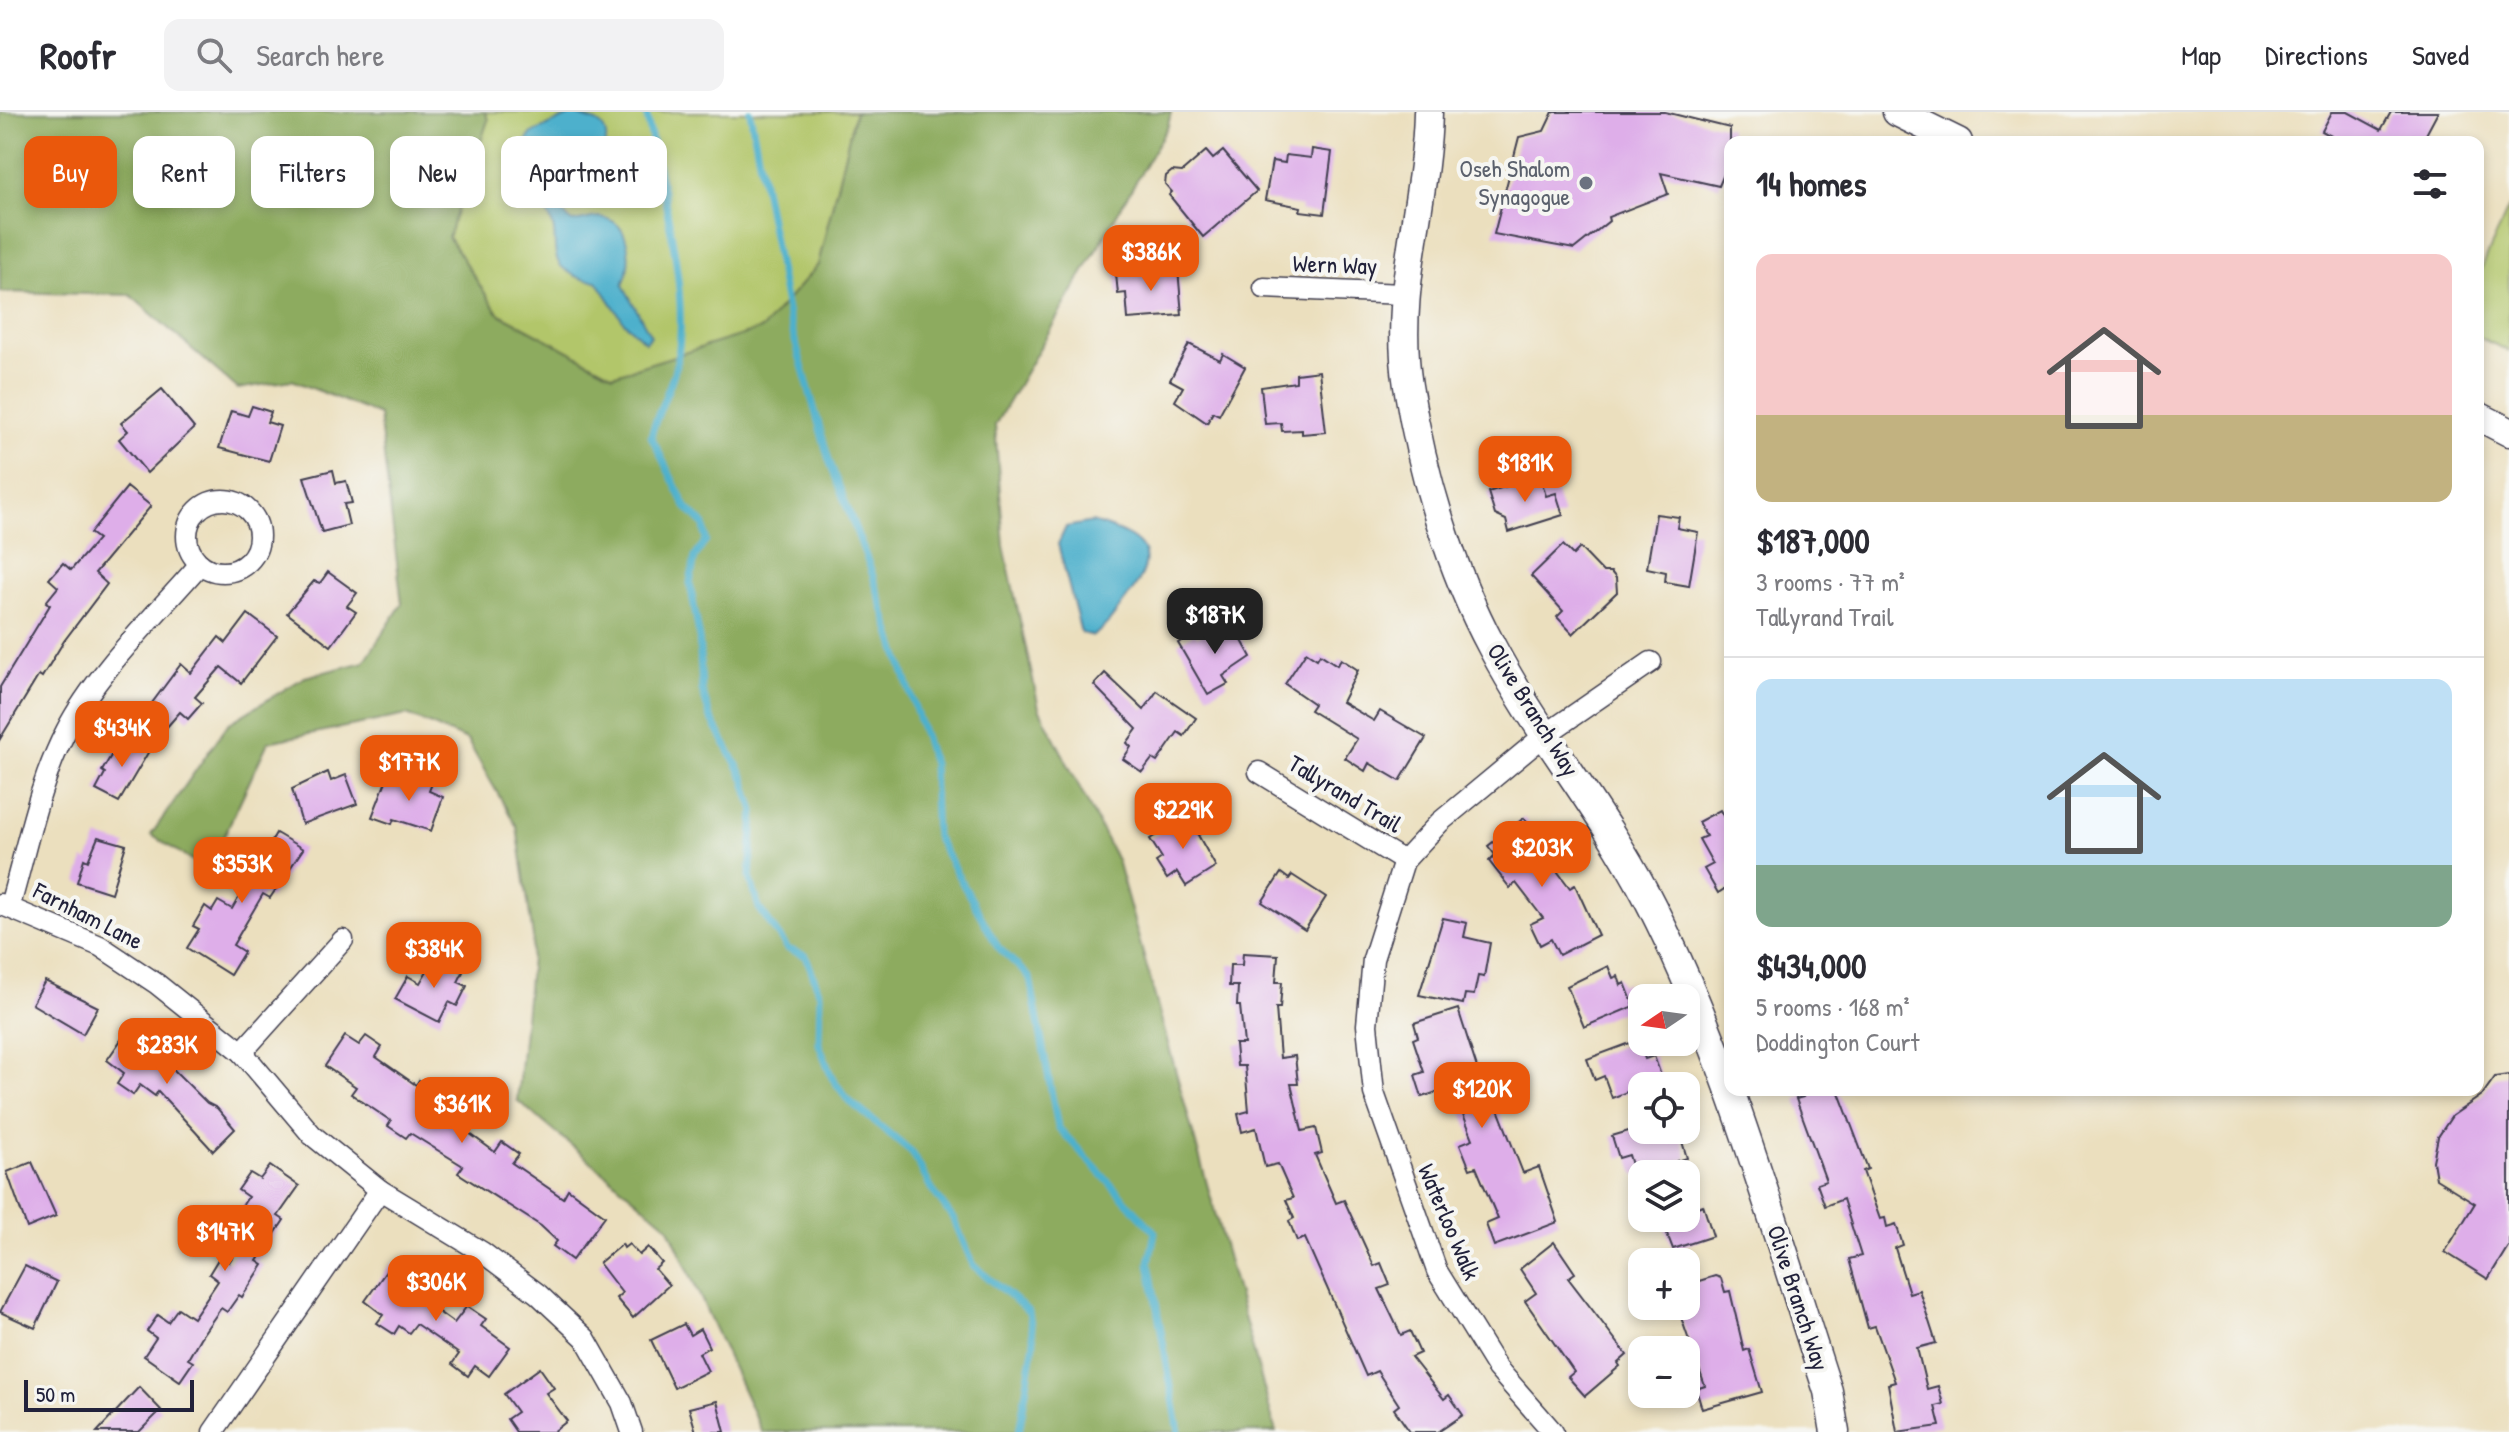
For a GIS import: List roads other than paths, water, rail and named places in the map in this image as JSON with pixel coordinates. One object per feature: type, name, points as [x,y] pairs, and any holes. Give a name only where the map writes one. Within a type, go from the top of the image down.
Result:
[{"type":"street","name":"Olive Branch Way","points":[[1428,112],[1428,143],[1403,294],[1408,384],[1446,545],[1491,646],[1545,735],[1600,815],[1645,893],[1683,975],[1724,1081]]},
{"type":"street","name":"Olive Branch Way","points":[[1428,143],[1441,112]]},
{"type":"street","points":[[1897,112],[1946,136]]},
{"type":"street","name":"Wern Way","points":[[1264,288],[1403,294]]},
{"type":"street","points":[[2484,419],[2509,432]]},
{"type":"street","points":[[5,904],[46,777],[67,728],[107,672],[200,564]]},
{"type":"street","name":"Waterloo Walk","points":[[1553,1432],[1497,1368],[1437,1271],[1374,1093],[1367,1025],[1373,959],[1404,861],[1440,822],[1545,735],[1651,662]]},
{"type":"street","name":"Tallyrand Trail","points":[[1259,772],[1404,861]]},
{"type":"street","name":"Farnham Lane","points":[[5,904],[100,946],[157,984],[242,1052],[312,1135],[380,1190],[482,1252],[538,1294],[585,1338],[622,1403],[632,1432]]},
{"type":"street","points":[[242,1052],[343,940]]},
{"type":"street","name":"Olive Branch Way","points":[[1730,1096],[1828,1391],[1835,1432]]},
{"type":"street","points":[[213,1432],[380,1190]]},
{"type":"water","points":[[573,114],[598,123],[606,136],[530,136]]},
{"type":"water","points":[[544,208],[556,208],[573,222],[599,217],[618,226],[624,234],[629,254],[623,285],[651,336],[645,342],[624,322],[597,281],[575,276],[559,264],[553,226]]},
{"type":"water","points":[[1092,522],[1135,540],[1146,557],[1138,582],[1112,618],[1093,636],[1081,633],[1058,544],[1066,527]]},
{"type":"waterway","points":[[646,112],[671,234],[680,297],[676,366],[651,436],[686,507],[704,525],[706,540],[695,557],[690,583],[699,634],[702,690],[710,716],[744,778],[754,811],[750,877],[759,908],[788,949],[806,956],[820,994],[819,1044],[832,1078],[849,1101],[912,1152],[931,1188],[954,1220],[973,1265],[1029,1312],[1034,1343],[1019,1432]]},
{"type":"waterway","points":[[750,112],[788,316],[829,460],[870,567],[933,764],[936,836],[998,947],[1030,978],[1058,1127],[1155,1232],[1149,1263],[1179,1432]]},
{"type":"place","name":"Oseh Shalom Synagogue","points":[[1586,183]]}]
